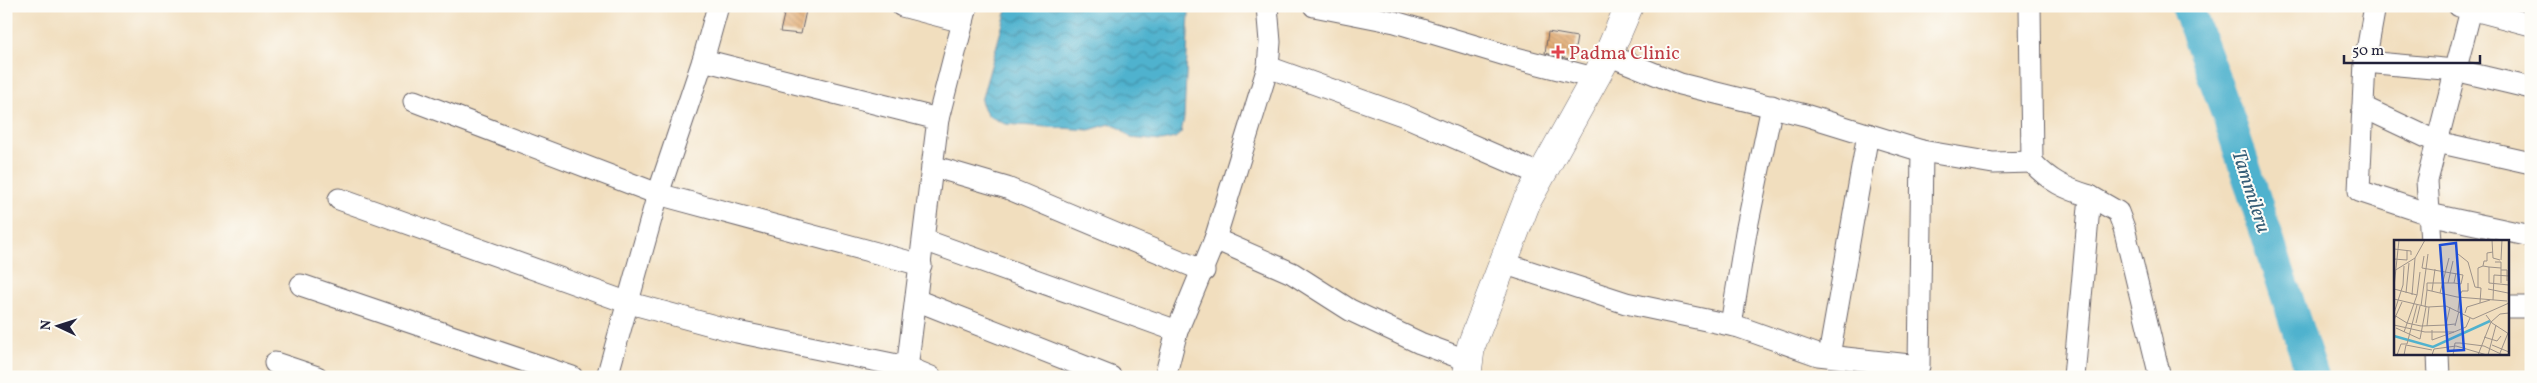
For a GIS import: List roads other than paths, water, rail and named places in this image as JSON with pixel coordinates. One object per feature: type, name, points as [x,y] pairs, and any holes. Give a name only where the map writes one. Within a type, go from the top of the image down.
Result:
[{"type":"main road","points":[[1468,369],[1471,346],[1526,202],[1601,66],[1629,6]]},
{"type":"street","points":[[902,6],[965,14],[938,119],[906,372]]},
{"type":"street","points":[[1165,377],[1177,331],[1216,239],[1268,67],[1270,42],[1267,6]]},
{"type":"street","points":[[1314,6],[1395,22],[1512,57],[1601,66],[1680,84],[1772,106],[1922,150],[1993,163],[2032,162]]},
{"type":"street","points":[[2030,6],[2032,162],[2043,175],[2067,190],[2090,196],[2118,212],[2124,228],[2160,377]]},
{"type":"street","points":[[2375,6],[2365,62],[2359,191],[2430,214],[2531,236]]},
{"type":"street","points":[[2431,240],[2427,180],[2455,70],[2467,7],[2531,24]]},
{"type":"street","points":[[607,377],[626,302],[658,194],[703,60],[712,8]]},
{"type":"street","points":[[703,60],[938,119]]},
{"type":"street","points":[[2365,62],[2455,70],[2531,88]]},
{"type":"street","points":[[1268,67],[1404,116],[1541,175]]},
{"type":"street","points":[[414,101],[658,194],[921,265]]},
{"type":"street","points":[[1730,325],[1746,232],[1772,106]]},
{"type":"street","points":[[2363,106],[2437,142],[2531,163]]},
{"type":"street","points":[[1829,356],[1868,134]]},
{"type":"street","points":[[1503,263],[1626,303],[1730,325],[1818,354],[1919,371],[1922,150]]},
{"type":"street","points":[[932,166],[1007,188],[1204,271]]},
{"type":"street","points":[[2074,377],[2090,196]]},
{"type":"street","points":[[339,199],[626,302],[737,332],[931,377]]},
{"type":"street","points":[[1216,239],[1292,273],[1350,310],[1420,343],[1468,369]]},
{"type":"street","points":[[924,240],[1177,331]]},
{"type":"street","points":[[300,285],[572,377]]},
{"type":"street","points":[[916,300],[1111,377]]},
{"type":"street","points":[[2510,307],[2531,307]]},
{"type":"street","points":[[2438,356],[2439,377]]},
{"type":"street","points":[[275,363],[317,377]]},
{"type":"water","points":[[1008,6],[1188,6],[1184,118],[1181,133],[1175,138],[1161,141],[1131,138],[1120,128],[1110,124],[1089,130],[1005,124],[987,115],[981,101]]},
{"type":"waterway","name":"Tammileru","points":[[2187,6],[2227,113],[2313,377]]},
{"type":"place","name":"Padma Clinic","points":[[1558,52]]}]
